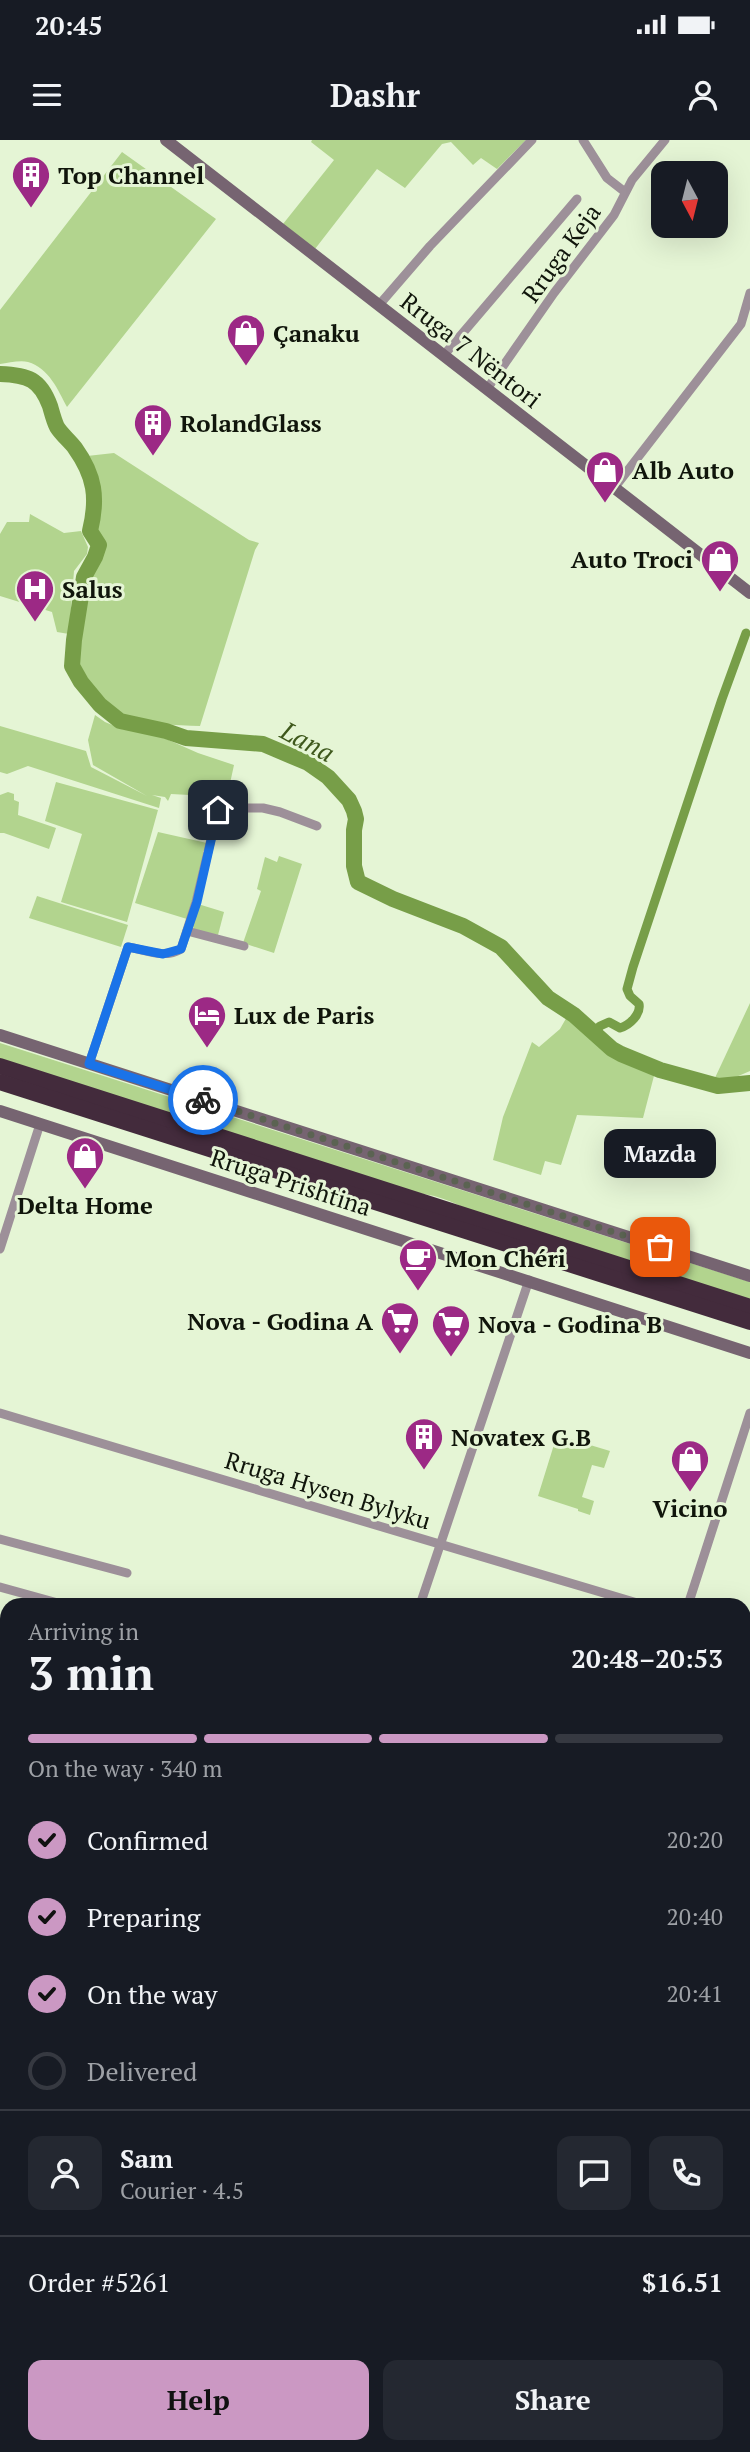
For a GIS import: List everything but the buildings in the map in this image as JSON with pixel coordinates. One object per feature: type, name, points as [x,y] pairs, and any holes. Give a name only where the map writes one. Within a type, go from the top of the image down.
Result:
[{"type":"highway","points":[[0,1066],[750,1307]]},
{"type":"highway","points":[[0,1082],[750,1322]]},
{"type":"main road","name":"Rruga 7 Nëntori","points":[[166,140],[750,593]]},
{"type":"main road","points":[[0,1035],[750,1276]]},
{"type":"main road","name":"Rruga Prishtina","points":[[0,1111],[750,1353]]},
{"type":"street","points":[[379,305],[430,246],[532,140]]},
{"type":"street","points":[[583,140],[607,178],[625,192]]},
{"type":"street","name":"Rruga Keja","points":[[487,389],[554,293],[614,215],[632,180],[665,140]]},
{"type":"street","points":[[444,355],[577,199]]},
{"type":"street","points":[[615,487],[741,324],[750,293]]},
{"type":"street","points":[[89,1064],[128,947],[169,954],[181,949],[218,810],[264,808],[317,827]]},
{"type":"street","points":[[187,931],[244,946]]},
{"type":"street","points":[[0,1249],[40,1124]]},
{"type":"street","points":[[422,1598],[529,1280]]},
{"type":"street","name":"Rruga Hysen Bylyku","points":[[0,1413],[621,1598]]},
{"type":"street","points":[[690,1598],[750,1413]]},
{"type":"street","points":[[0,1539],[127,1573]]},
{"type":"street","points":[[0,1587],[40,1598]]},
{"type":"green space","points":[[526,140],[497,169],[481,158],[473,165],[451,142],[442,144],[405,188],[377,169],[315,249],[283,224],[334,160],[311,142]]},
{"type":"green space","points":[[122,152],[216,219],[67,407],[52,380],[42,369],[21,361],[0,364],[0,310]]},
{"type":"green space","points":[[114,453],[249,540],[259,543],[200,726],[151,723],[115,712],[95,694],[76,663],[87,580],[102,547],[94,531],[98,512],[97,488],[87,456]]},
{"type":"green space","points":[[30,514],[64,533],[81,531],[88,547],[87,554],[74,571],[69,634],[57,632],[52,612],[0,596],[0,534],[7,522],[29,522]]},
{"type":"green space","points":[[95,715],[122,729],[155,734],[234,765],[227,797],[171,794],[168,801],[165,797],[152,795],[161,798],[159,808],[28,766],[7,774],[0,772],[0,726],[86,751],[91,767],[147,796],[93,765],[88,740]]},
{"type":"green space","points":[[56,782],[158,810],[127,922],[61,902],[82,834],[45,821]]},
{"type":"green space","points":[[8,792],[14,794],[14,800],[19,802],[18,815],[56,828],[49,849],[0,833],[0,795]]},
{"type":"green space","points":[[158,832],[207,843],[187,919],[135,903]]},
{"type":"green space","points":[[279,856],[302,864],[274,953],[243,943],[261,891],[257,889],[265,857],[277,862]]},
{"type":"green space","points":[[37,896],[128,925],[121,947],[29,918]]},
{"type":"green space","points":[[198,904],[224,912],[218,935],[194,930]]},
{"type":"green space","points":[[750,1003],[750,1071],[729,1080],[714,1080]]},
{"type":"green space","points":[[568,1015],[609,1052],[655,1072],[643,1118],[577,1115],[561,1165],[545,1161],[541,1175],[493,1160],[503,1117],[532,1042],[539,1047],[560,1029]]},
{"type":"green space","points":[[0,1043],[750,1282],[750,1302],[471,1212],[442,1198],[411,1193],[0,1062]]},
{"type":"green space","points":[[557,1435],[610,1451],[604,1468],[592,1465],[582,1497],[594,1501],[590,1515],[538,1496]]},
{"type":"waterway","name":"Lana","points":[[0,374],[25,377],[37,384],[46,397],[57,427],[82,458],[91,478],[94,508],[90,531],[99,545],[84,577],[72,666],[100,705],[120,721],[186,738],[263,744],[308,763],[328,777],[349,800],[354,811],[354,866],[358,882],[393,899],[463,926],[501,947],[548,998],[574,1015],[621,1054],[660,1070],[718,1086],[750,1083]]},
{"type":"waterway","points":[[595,1032],[609,1022],[620,1028],[624,1027],[638,1012],[639,1004],[627,989],[633,967],[746,633]]},
{"type":"way so far","points":[[203,1100],[660,1247]]},
{"type":"place","name":"Top Channel","points":[[31,209]]},
{"type":"place","name":"Çanaku","points":[[246,367]]},
{"type":"place","name":"RolandGlass","points":[[153,457]]},
{"type":"place","name":"Alb Auto","points":[[605,504]]},
{"type":"place","name":"Auto Troci","points":[[720,593]]},
{"type":"place","name":"Salus","points":[[35,623]]},
{"type":"place","name":"Lux de Paris","points":[[207,1049]]},
{"type":"place","name":"Delta Home","points":[[85,1190]]},
{"type":"place","name":"Mazda","points":[[660,1247]]},
{"type":"place","name":"Mon Chéri","points":[[418,1292]]},
{"type":"place","name":"Nova - Godina A","points":[[400,1355]]},
{"type":"place","name":"Nova - Godina B","points":[[451,1358]]},
{"type":"place","name":"Novatex G.B","points":[[424,1471]]},
{"type":"place","name":"Vicino","points":[[690,1493]]},
{"type":"route","points":[[203,1100],[89,1064],[128,947],[163,954],[181,949],[197,902],[218,810]]}]
